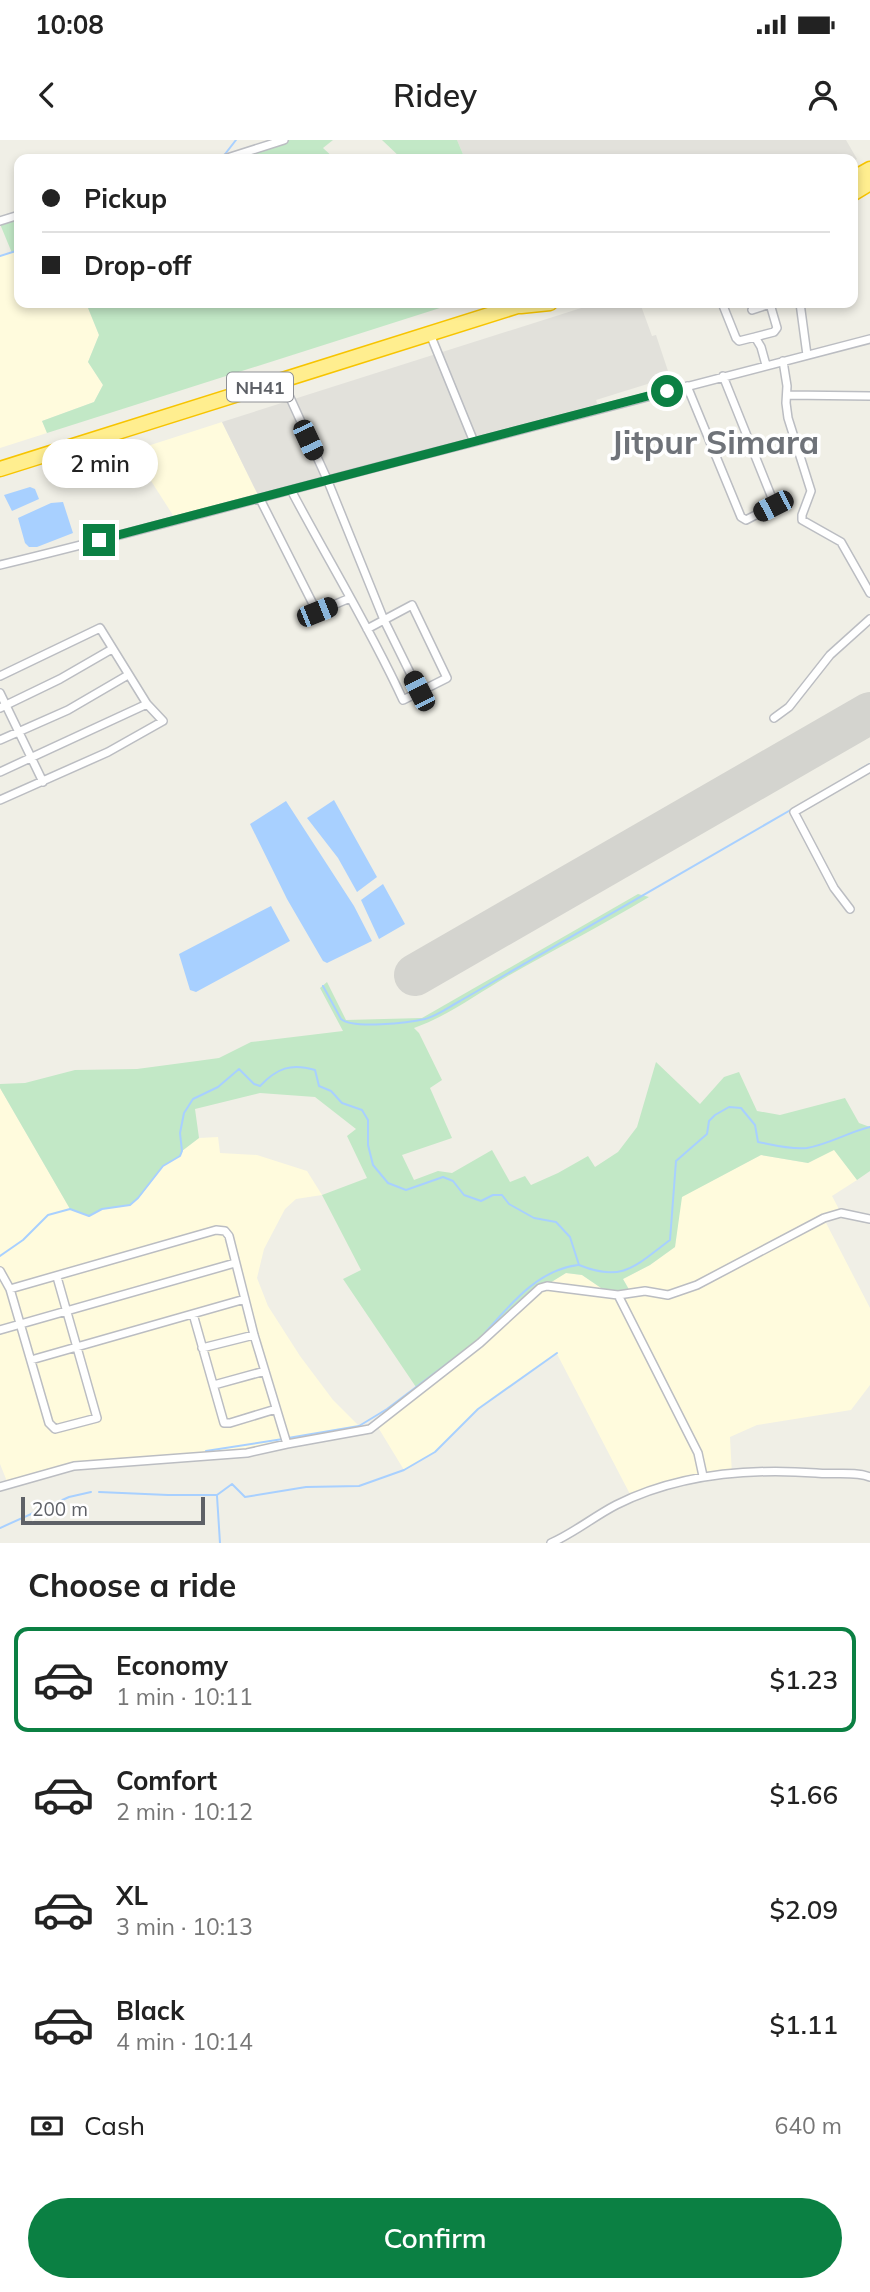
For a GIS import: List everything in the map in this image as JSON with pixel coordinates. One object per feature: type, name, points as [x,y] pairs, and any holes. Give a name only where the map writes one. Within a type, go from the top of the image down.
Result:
[{"type":"highway","name":"NH41","points":[[0,468],[511,308]]},
{"type":"street","points":[[240,154],[284,140]]},
{"type":"street","points":[[724,308],[739,341],[774,332],[777,328],[772,308]]},
{"type":"street","points":[[752,310],[757,308]]},
{"type":"street","points":[[801,308],[807,355]]},
{"type":"street","points":[[430,334],[474,442]]},
{"type":"street","points":[[755,337],[766,365]]},
{"type":"street","points":[[0,565],[870,339]]},
{"type":"street","points":[[783,361],[788,418],[811,491],[802,520],[841,542],[870,593]]},
{"type":"street","points":[[687,386],[741,516],[746,520],[774,503],[723,376]]},
{"type":"street","points":[[282,380],[327,479],[384,620],[419,691]]},
{"type":"street","points":[[787,396],[870,396]]},
{"type":"street","points":[[291,490],[368,629],[403,700],[447,678],[412,605],[368,629]]},
{"type":"street","points":[[260,499],[317,612],[350,598]]},
{"type":"street","points":[[774,718],[789,707],[830,655],[870,619]]},
{"type":"street","points":[[0,676],[100,628],[146,704],[163,722],[43,782],[0,800]]},
{"type":"street","points":[[3,706],[60,680],[112,649]]},
{"type":"street","points":[[0,740],[68,710],[128,676]]},
{"type":"street","points":[[0,693],[3,706],[43,782]]},
{"type":"street","points":[[0,772],[146,704]]},
{"type":"street","points":[[850,909],[834,888],[794,812],[870,768]]},
{"type":"street","points":[[0,1487],[74,1466],[247,1453],[286,1440],[370,1429],[480,1343],[541,1288],[547,1286],[618,1295],[645,1291],[667,1295],[698,1285],[824,1218],[841,1213],[870,1219]]},
{"type":"street","points":[[10,1289],[216,1230],[225,1231],[229,1236],[254,1335],[286,1440]]},
{"type":"street","points":[[0,1330],[235,1263]]},
{"type":"street","points":[[0,1270],[10,1289],[51,1426],[55,1429],[97,1418],[57,1277]]},
{"type":"street","points":[[618,1295],[698,1453],[703,1476]]},
{"type":"street","points":[[31,1360],[245,1299]]},
{"type":"street","points":[[193,1314],[224,1423],[276,1409]]},
{"type":"street","points":[[202,1349],[254,1335]]},
{"type":"street","points":[[214,1385],[265,1371]]},
{"type":"street","points":[[551,1543],[572,1534],[617,1505],[658,1487],[703,1476],[785,1471],[870,1477]]},
{"type":"shaded area","points":[[457,140],[846,140],[854,154],[463,154]]},
{"type":"shaded area","points":[[14,252],[14,308],[88,308],[99,335],[88,362],[103,385],[94,402],[42,421],[47,433],[0,448],[0,256]]},
{"type":"shaded area","points":[[581,308],[642,308],[652,336],[656,335],[670,377],[596,400],[599,409],[260,499],[222,422]]},
{"type":"shaded area","points":[[222,422],[260,499],[176,520],[132,451]]},
{"type":"shaded area","points":[[0,1088],[70,1209],[88,1216],[102,1209],[130,1205],[163,1166],[180,1156],[182,1151],[199,1138],[218,1137],[220,1153],[257,1155],[307,1171],[322,1195],[296,1199],[285,1209],[264,1249],[257,1278],[268,1306],[300,1356],[333,1400],[361,1431],[247,1453],[92,1464],[8,1484],[0,1464]]},
{"type":"shaded area","points":[[834,1149],[857,1180],[832,1196],[841,1213],[824,1219],[870,1308],[870,1385],[851,1410],[757,1425],[730,1437],[732,1475],[694,1477],[632,1498],[557,1354],[478,1409],[435,1452],[404,1470],[376,1424],[530,1294],[566,1273],[582,1275],[604,1290],[632,1294],[623,1279],[650,1265],[675,1247],[681,1197],[761,1155],[808,1163]]},
{"type":"green space","points":[[283,140],[333,140],[323,148],[330,154],[240,154]]},
{"type":"green space","points":[[382,140],[457,140],[463,154],[397,154]]},
{"type":"green space","points":[[14,217],[14,252],[12,253],[0,224]]},
{"type":"green space","points":[[88,308],[440,308],[47,433],[42,421],[94,402],[103,385],[88,362],[99,335]]},
{"type":"green space","points":[[638,894],[649,897],[451,1011],[414,1028],[442,1080],[430,1088],[452,1138],[402,1155],[414,1180],[438,1171],[452,1173],[492,1150],[510,1182],[525,1176],[531,1185],[588,1156],[595,1167],[618,1152],[637,1127],[656,1062],[700,1104],[724,1077],[739,1072],[757,1111],[780,1115],[845,1098],[859,1123],[870,1127],[870,1171],[857,1180],[834,1150],[808,1163],[761,1155],[682,1197],[675,1247],[650,1265],[623,1279],[632,1295],[604,1290],[582,1275],[566,1273],[529,1296],[418,1390],[343,1279],[361,1270],[322,1195],[367,1178],[347,1136],[356,1129],[315,1097],[260,1093],[195,1109],[199,1138],[182,1151],[180,1156],[163,1166],[130,1205],[102,1209],[89,1216],[70,1209],[0,1088],[0,1084],[25,1083],[75,1070],[137,1069],[219,1058],[251,1042],[343,1031],[320,988],[327,982],[346,1020],[422,1018]]},
{"type":"water","points":[[30,487],[35,489],[39,499],[12,511],[4,495]]},
{"type":"water","points":[[63,502],[73,533],[37,547],[29,547],[25,543],[18,518],[51,503]]},
{"type":"water","points":[[334,800],[377,877],[357,892],[338,858],[307,818]]},
{"type":"water","points":[[286,801],[354,906],[372,941],[327,963],[323,961],[287,899],[250,824]]},
{"type":"water","points":[[383,884],[405,924],[379,939],[361,900]]},
{"type":"water","points":[[271,906],[290,941],[196,992],[190,990],[179,954]]},
{"type":"waterway","points":[[225,154],[236,140]]},
{"type":"waterway","points":[[0,256],[14,252]]},
{"type":"waterway","points":[[859,770],[870,764]]},
{"type":"waterway","points":[[323,986],[341,1019],[347,1022],[381,1024],[429,1018],[794,808]]},
{"type":"waterway","points":[[0,1256],[23,1240],[48,1215],[70,1209],[89,1216],[102,1209],[130,1205],[163,1166],[180,1156],[180,1133],[184,1113],[193,1099],[218,1087],[239,1069],[254,1084],[260,1086],[272,1075],[285,1069],[299,1067],[315,1070],[319,1086],[331,1091],[342,1103],[362,1110],[368,1120],[368,1145],[373,1165],[388,1183],[406,1190],[443,1177],[453,1181],[464,1195],[481,1201],[493,1195],[502,1195],[509,1204],[534,1218],[556,1222],[570,1237],[579,1265],[607,1272],[628,1269],[670,1240],[676,1161],[707,1134],[709,1121],[729,1107],[741,1108],[755,1125],[758,1142],[782,1147],[815,1146],[870,1127]]},
{"type":"waterway","points":[[484,1334],[514,1301],[537,1281],[563,1268],[578,1265]]},
{"type":"waterway","points":[[288,1438],[359,1426],[387,1409],[464,1351]]},
{"type":"waterway","points":[[99,1492],[217,1495],[232,1484],[245,1497],[306,1487],[359,1486],[404,1470],[435,1452],[478,1409],[557,1353]]},
{"type":"waterway","points":[[206,1451],[283,1439]]},
{"type":"waterway","points":[[0,1528],[69,1497],[91,1492]]},
{"type":"waterway","points":[[217,1496],[220,1543]]},
{"type":"runway","points":[[415,975],[870,713]]},
{"type":"district","name":"Jitpur Simara","points":[[715,441]]},
{"type":"route","points":[[99,540],[667,391]]}]
